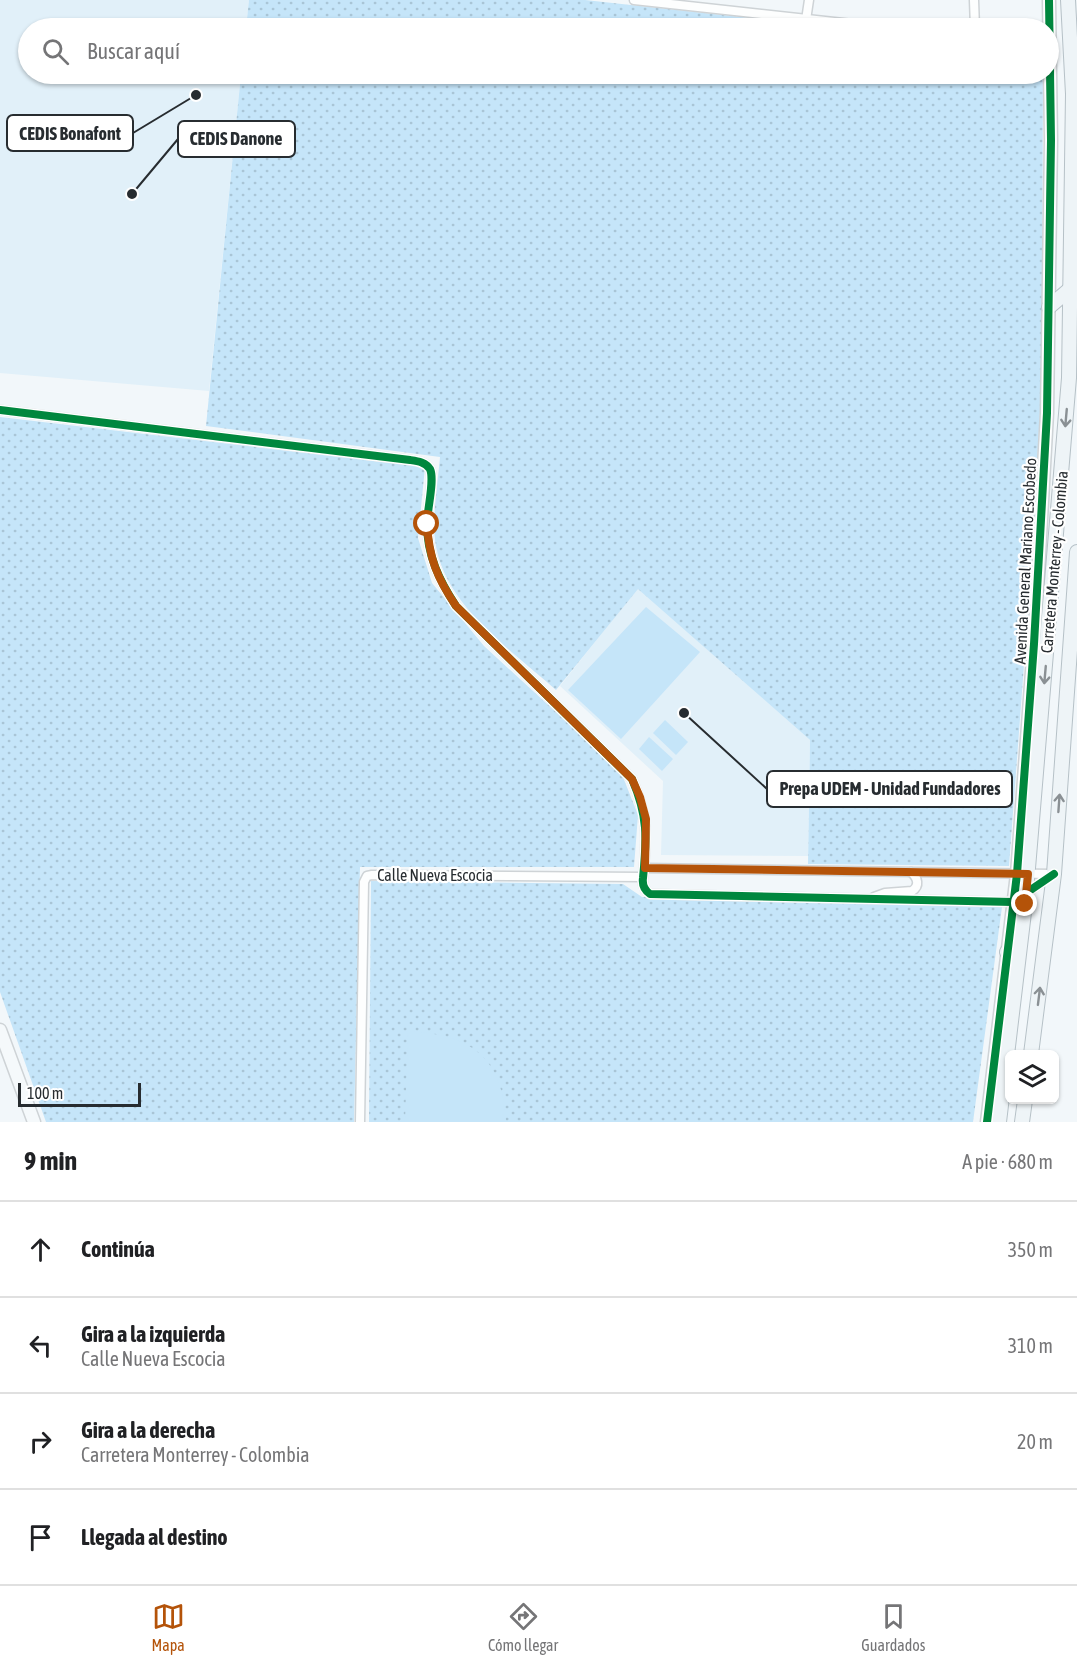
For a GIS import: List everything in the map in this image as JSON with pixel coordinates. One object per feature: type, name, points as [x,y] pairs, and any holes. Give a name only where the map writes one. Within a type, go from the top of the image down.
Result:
[{"type":"main road","name":"Carretera Monterrey - Colombia","points":[[990,1122],[1022,931],[1026,893],[1022,874],[1069,378],[1073,94],[1068,0]]},
{"type":"main road","points":[[1049,307],[1072,280]]},
{"type":"main road","name":"Carretera Monterrey - Colombia","points":[[1032,1050],[1054,874],[1077,552]]},
{"type":"main road","points":[[1007,952],[1022,931]]},
{"type":"main road","points":[[1022,1122],[1024,1104]]},
{"type":"street","points":[[634,0],[790,18]]},
{"type":"street","points":[[806,18],[809,0]]},
{"type":"street","points":[[974,0],[975,18]]},
{"type":"street","name":"Avenida General Mariano Escobedo","points":[[1049,0],[1049,18]]},
{"type":"street","name":"Avenida General Mariano Escobedo","points":[[990,1122],[1013,902],[1022,874],[1047,413],[1049,84]]},
{"type":"street","points":[[0,410],[410,460],[428,466],[431,480],[427,513],[428,541],[431,558],[443,586],[456,606],[632,779],[646,819],[643,886],[648,893],[656,896],[1013,902],[1054,874]]},
{"type":"street","name":"Calle Nueva Escocia","points":[[360,1122],[364,882],[367,876],[644,872],[1054,874]]},
{"type":"street","points":[[868,900],[885,893],[912,891],[917,886],[917,880],[911,872]]},
{"type":"street","points":[[0,1030],[34,1122]]},
{"type":"shaded area","points":[[0,0],[249,0],[247,18],[18,18],[18,84],[240,84],[209,391],[0,373]]},
{"type":"shaded area","points":[[249,0],[585,0],[750,18],[247,18]]},
{"type":"shaded area","points":[[240,84],[1043,84],[1042,378],[1029,598],[1009,866],[808,864],[810,740],[638,589],[556,690],[481,624],[451,585],[441,563],[434,531],[440,457],[206,426]]},
{"type":"shaded area","points":[[0,417],[425,467],[418,538],[432,583],[484,646],[621,772],[638,815],[634,867],[360,867],[354,1122],[46,1122],[0,992]]},
{"type":"shaded area","points":[[638,588],[810,740],[808,856],[661,855],[663,781],[560,686]]},
{"type":"shaded area","points":[[646,607],[700,652],[621,739],[568,690]]},
{"type":"shaded area","points":[[665,720],[688,742],[676,755],[653,733]]},
{"type":"shaded area","points":[[649,737],[673,759],[662,771],[639,749]]},
{"type":"shaded area","points":[[371,881],[623,884],[642,897],[1002,907],[973,1122],[369,1122]]},
{"type":"shaded area","points":[[408,1031],[449,1038],[466,1044],[479,1053],[490,1065],[498,1080],[506,1122],[405,1122]]},
{"type":"cycle path","points":[[1049,0],[1049,18]]},
{"type":"cycle path","points":[[987,1122],[1017,874],[1034,644],[1047,413],[1050,84]]},
{"type":"cycle path","points":[[0,410],[410,460],[426,465],[430,469],[432,480],[427,524],[429,546],[444,587],[456,606],[632,779],[644,816],[643,883],[650,894],[1013,902],[1054,874]]},
{"type":"place","name":"CEDIS Bonafont","points":[[196,95]]},
{"type":"place","name":"CEDIS Danone","points":[[132,194]]},
{"type":"place","name":"Prepa UDEM - Unidad Fundadores","points":[[684,713]]},
{"type":"route","points":[[427,524],[431,558],[443,586],[456,606],[632,779],[646,819],[645,868],[1028,874],[1025,904]]}]
